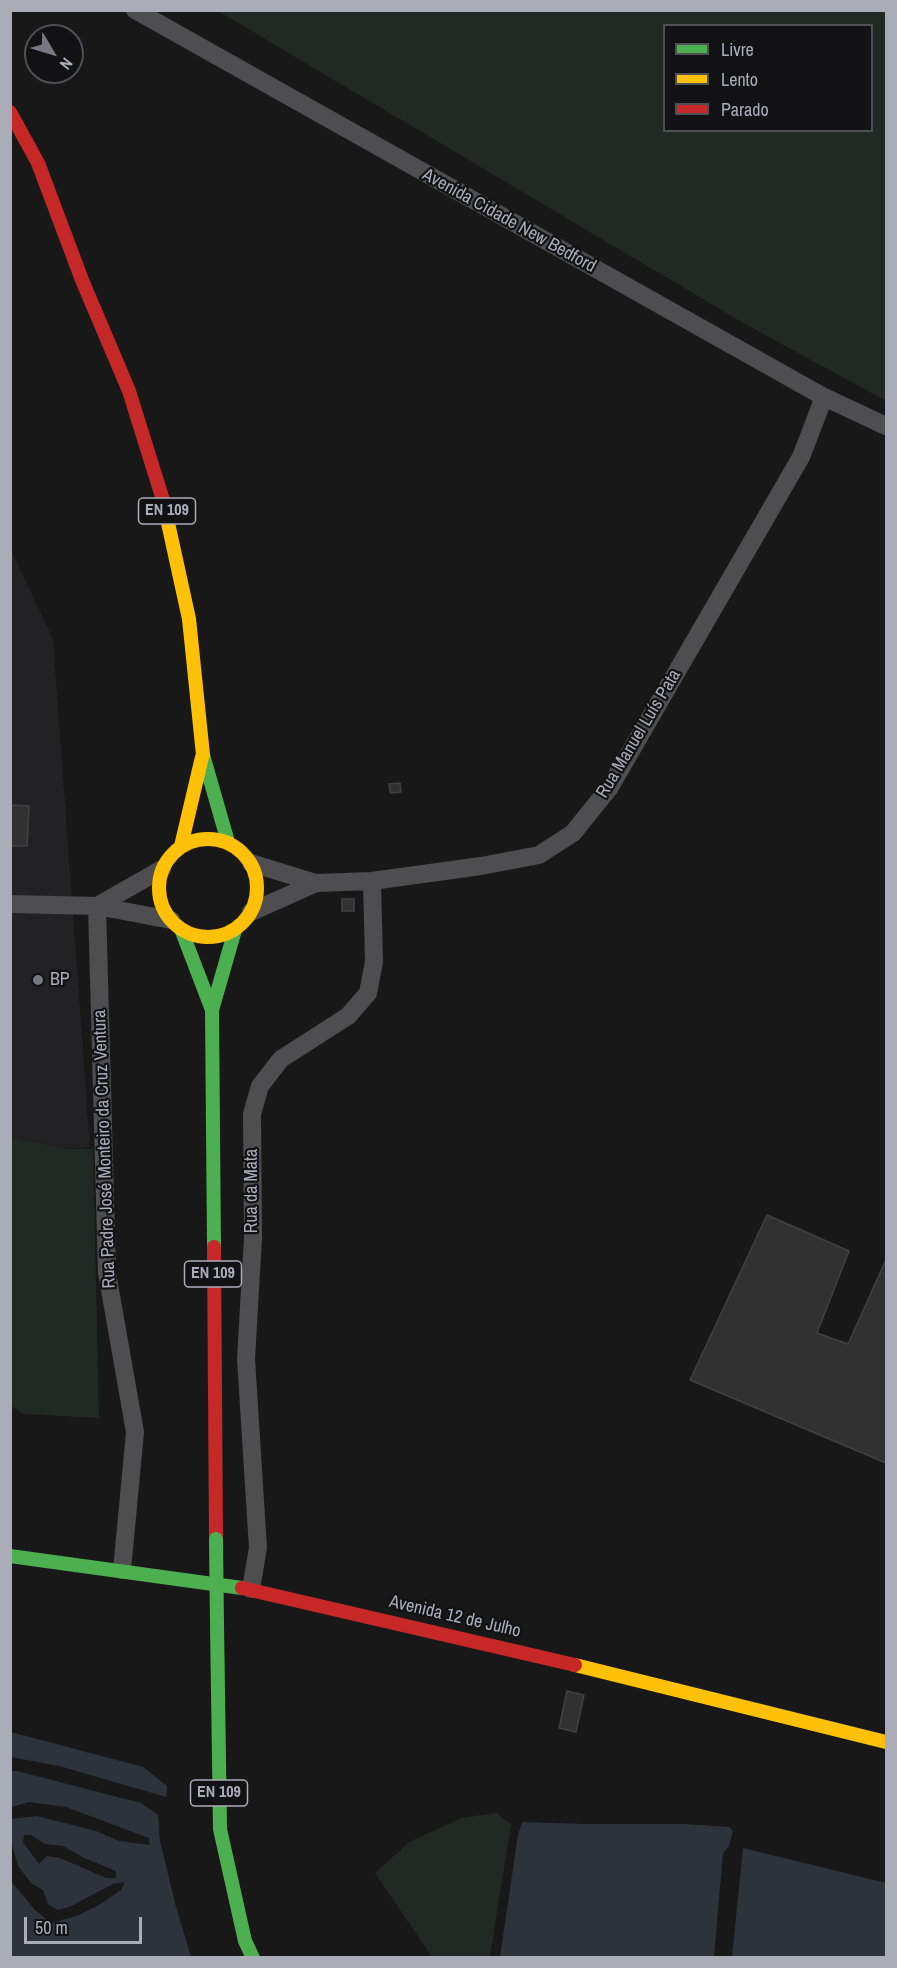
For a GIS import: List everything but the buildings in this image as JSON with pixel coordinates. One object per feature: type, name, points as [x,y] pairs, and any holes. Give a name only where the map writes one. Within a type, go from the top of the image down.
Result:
[{"type":"main road","name":"EN 109","points":[[10,112],[38,163],[82,280],[129,391],[167,512],[189,619],[203,755]]},
{"type":"main road","name":"EN 109","points":[[36,198],[82,280]]},
{"type":"main road","points":[[203,755],[228,842]]},
{"type":"main road","points":[[182,846],[203,755]]},
{"type":"main road","points":[[212,838],[228,842],[242,850],[252,863],[257,879],[257,897],[251,912],[235,930],[212,1010],[176,924],[163,908],[159,882],[162,869],[170,856],[182,846],[196,839],[212,838]]},
{"type":"main road","points":[[176,924],[193,935],[207,937],[235,930]]},
{"type":"main road","name":"EN 109","points":[[212,1010],[220,1829],[245,1941],[253,1958]]},
{"type":"main road","name":"Avenida 12 de Julho","points":[[10,1556],[252,1589],[503,1647],[886,1742]]},
{"type":"street","name":"Avenida Cidade New Bedford","points":[[135,10],[824,397],[886,426]]},
{"type":"street","name":"Rua Manuel Luís Pata","points":[[316,883],[372,881],[481,866],[539,855],[573,833],[610,787],[801,457],[824,397]]},
{"type":"street","points":[[252,863],[316,883]]},
{"type":"street","points":[[97,906],[162,869]]},
{"type":"street","name":"Rua da Mata","points":[[252,1589],[258,1548],[246,1359],[252,1238],[252,1114],[260,1086],[281,1059],[348,1016],[368,993],[374,962],[372,881]]},
{"type":"street","points":[[251,912],[316,883]]},
{"type":"street","points":[[10,904],[97,906],[176,924]]},
{"type":"street","name":"Rua Padre José Monteiro da Cruz Ventura","points":[[97,906],[106,1273],[135,1432],[122,1570]]},
{"type":"shaded area","points":[[218,11],[886,11],[886,401],[738,320]]},
{"type":"shaded area","points":[[10,548],[53,639],[90,1147],[65,1149],[11,1136]]},
{"type":"shaded area","points":[[10,1136],[65,1149],[93,1149],[99,1418],[23,1414],[11,1406]]},
{"type":"shaded area","points":[[11,1732],[143,1767],[167,1786],[166,1797],[59,1766],[11,1757]]},
{"type":"shaded area","points":[[11,1771],[17,1771],[141,1803],[158,1815],[160,1841],[191,1957],[11,1957],[11,1881],[34,1909],[51,1923],[77,1916],[99,1905],[121,1890],[125,1882],[113,1884],[69,1907],[58,1910],[48,1904],[43,1890],[31,1883],[18,1866],[11,1841],[11,1819],[37,1816],[96,1831],[119,1841],[150,1845],[149,1838],[66,1807],[29,1802],[11,1807]],"holes":[[[24,1835],[31,1835],[45,1844],[63,1846],[84,1858],[116,1871],[116,1878],[106,1878],[60,1858],[47,1856],[39,1864],[23,1842]]]},
{"type":"shaded area","points":[[496,1813],[511,1824],[490,1957],[432,1957],[375,1873],[409,1842],[461,1818]]},
{"type":"shaded area","points":[[522,1822],[684,1824],[729,1827],[733,1831],[729,1846],[723,1853],[714,1957],[500,1957],[518,1835]]},
{"type":"shaded area","points":[[743,1848],[886,1883],[886,1957],[732,1957]]},
{"type":"traffic: fast","points":[[203,755],[228,842]]},
{"type":"traffic: fast","points":[[181,929],[212,1010]]},
{"type":"traffic: fast","points":[[214,1247],[212,1010],[235,930]]},
{"type":"traffic: fast","points":[[216,1539],[217,1624]]},
{"type":"traffic: fast","points":[[10,1556],[242,1588]]},
{"type":"traffic: fast","points":[[217,1624],[220,1829],[245,1941],[253,1958]]},
{"type":"traffic: slow","points":[[163,500],[189,619],[203,755]]},
{"type":"traffic: slow","points":[[181,846],[202,757]]},
{"type":"traffic: slow","points":[[208,839],[227,843],[243,853],[253,869],[257,888],[253,907],[243,923],[227,933],[208,937],[189,933],[173,923],[163,907],[159,888],[163,869],[173,853],[189,843],[208,839]]},
{"type":"traffic: slow","points":[[575,1665],[886,1742]]},
{"type":"traffic: jam","points":[[10,112],[38,163],[82,280],[129,391],[163,500]]},
{"type":"traffic: jam","points":[[214,1247],[216,1539]]},
{"type":"traffic: jam","points":[[242,1588],[575,1665]]},
{"type":"place","name":"BP","points":[[38,980]]}]
